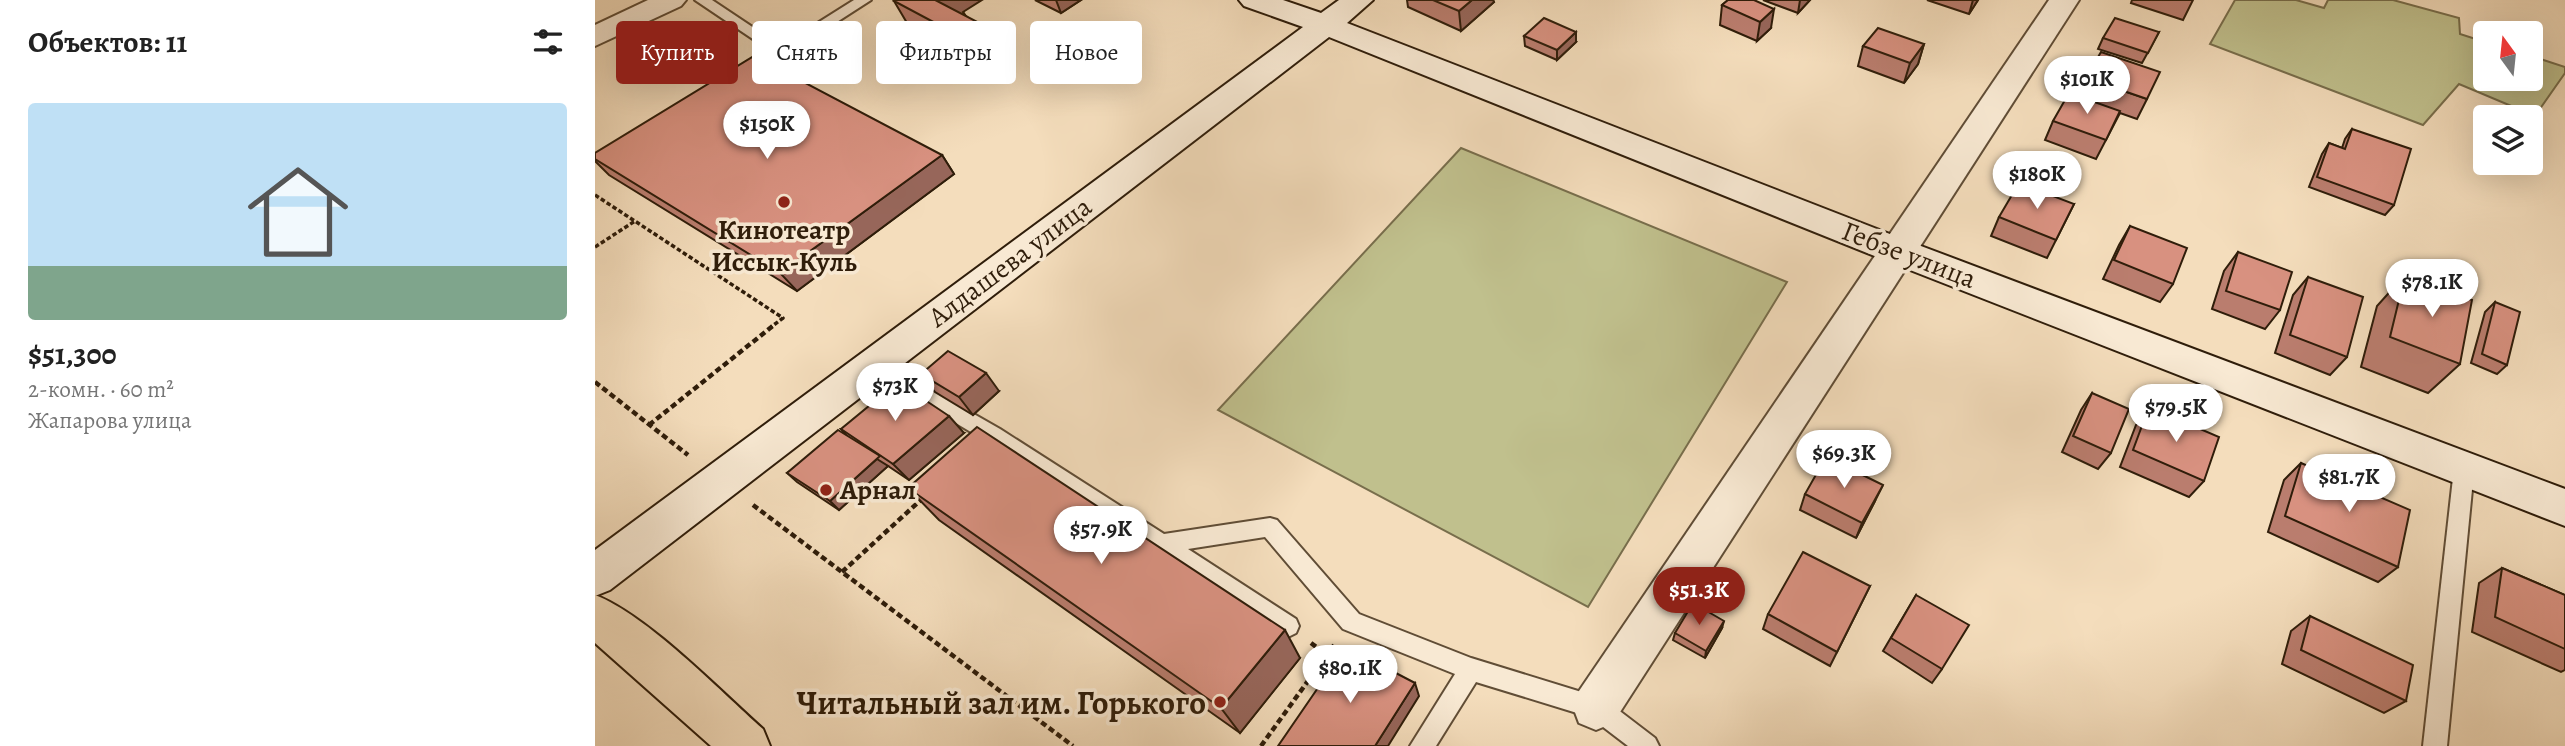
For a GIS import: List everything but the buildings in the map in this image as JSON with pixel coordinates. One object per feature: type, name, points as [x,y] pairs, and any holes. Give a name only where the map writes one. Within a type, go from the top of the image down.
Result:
[{"type":"highway","points":[[595,616],[636,646],[745,746]]},
{"type":"street","points":[[595,37],[671,0]]},
{"type":"street","name":"Гебзе улица","points":[[1254,0],[1326,25],[1900,252],[2565,508]]},
{"type":"street","name":"Алдашева улица","points":[[595,576],[1358,0]]},
{"type":"street","points":[[1596,708],[1900,252],[2064,0]]},
{"type":"lane","points":[[702,0],[781,53],[864,0]]},
{"type":"lane","points":[[874,365],[993,435],[1288,626]]},
{"type":"lane","points":[[2435,746],[2463,469]]},
{"type":"lane","points":[[1162,544],[1270,527],[1351,622],[1471,669],[1596,708],[1647,746]]},
{"type":"lane","points":[[1422,746],[1471,669]]},
{"type":"path","points":[[595,195],[783,318],[649,425]]},
{"type":"path","points":[[595,247],[635,221]]},
{"type":"path","points":[[595,382],[720,481],[1073,746]]},
{"type":"path","points":[[842,572],[933,490]]},
{"type":"path","points":[[1261,746],[1351,622]]},
{"type":"green space","points":[[2235,0],[2296,0],[2324,8],[2328,0],[2393,0],[2459,18],[2460,34],[2473,38],[2473,90],[2459,84],[2423,125],[2210,44]]},
{"type":"green space","points":[[2543,60],[2565,67],[2565,73],[2543,105],[2509,105],[2476,91],[2543,91]]},
{"type":"green space","points":[[1461,148],[1787,282],[1588,607],[1218,410]]},
{"type":"place","name":"Кинотеатр Иссык-Куль","points":[[784,202]]},
{"type":"place","name":"Арнал","points":[[826,490]]},
{"type":"place","name":"Читальный зал им. Горького","points":[[1220,702]]}]
